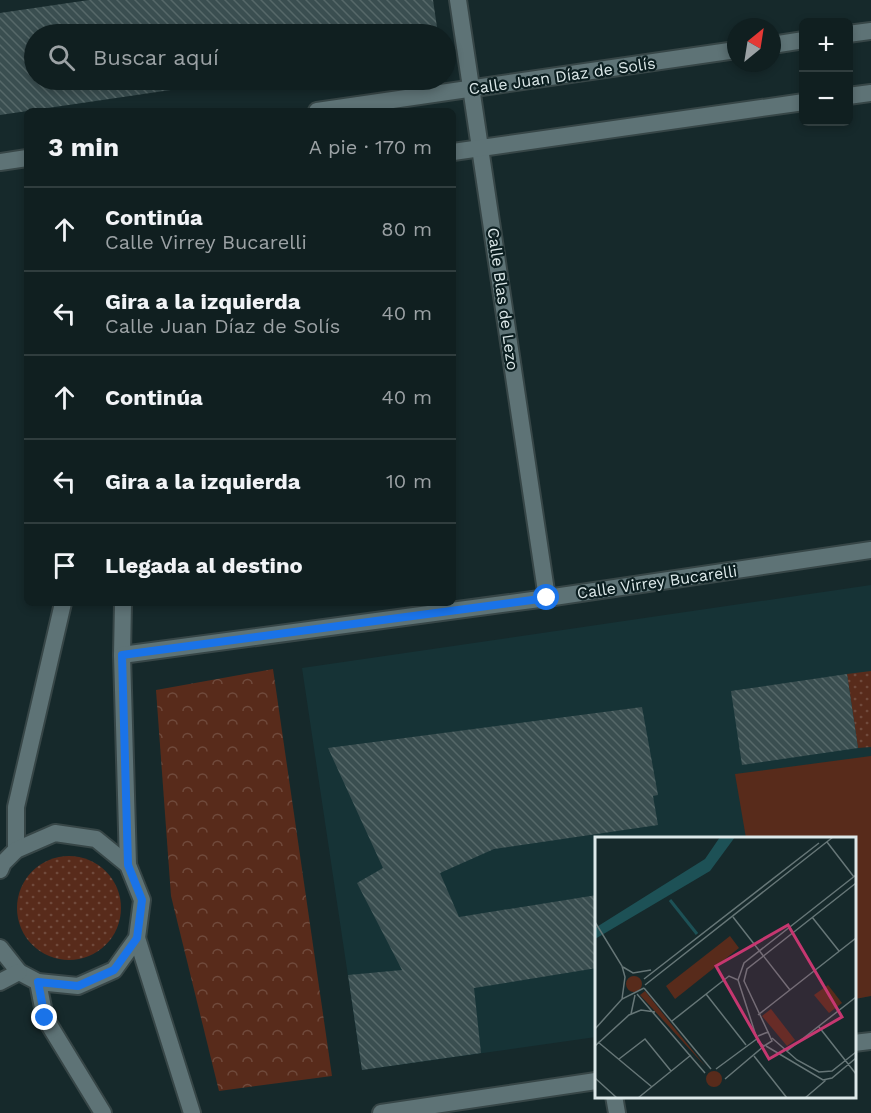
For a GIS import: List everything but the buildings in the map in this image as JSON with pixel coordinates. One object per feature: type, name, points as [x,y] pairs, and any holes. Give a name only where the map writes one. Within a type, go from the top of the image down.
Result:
[{"type":"street","name":"Calle Blas de Lezo","points":[[458,0],[547,598]]},
{"type":"street","points":[[853,33],[871,31]]},
{"type":"street","points":[[781,44],[799,41]]},
{"type":"street","name":"Calle Juan Díaz de Solís","points":[[338,108],[727,51]]},
{"type":"street","points":[[853,95],[871,93]]},
{"type":"street","points":[[456,151],[799,103]]},
{"type":"street","points":[[0,162],[24,158]]},
{"type":"street","name":"Calle Virrey Bucarelli","points":[[122,655],[547,598],[871,550]]},
{"type":"street","points":[[16,850],[16,807],[62,606]]},
{"type":"street","points":[[123,606],[122,655],[128,865],[142,900],[137,938],[192,1113]]},
{"type":"street","points":[[1,865],[16,850],[54,833],[96,839],[128,865]]},
{"type":"street","points":[[0,948],[20,972],[38,982],[78,986],[114,970],[137,938]]},
{"type":"street","points":[[0,982],[20,972]]},
{"type":"street","points":[[38,982],[45,1018],[103,1113]]},
{"type":"street","points":[[856,1043],[871,1041]]},
{"type":"street","points":[[381,1113],[595,1081]]},
{"type":"street","points":[[614,1098],[616,1113]]},
{"type":"shaded area","points":[[871,585],[871,996],[856,999],[856,837],[595,837],[595,1037],[362,1070],[302,668]]},
{"type":"green space","points":[[273,669],[332,1076],[219,1091],[171,896],[156,690]]},
{"type":"green space","points":[[871,671],[871,747],[858,748],[847,674]]},
{"type":"green space","points":[[871,756],[871,996],[856,999],[856,837],[746,837],[735,774]]},
{"type":"green space","points":[[69,856],[89,859],[106,871],[118,888],[121,908],[118,928],[106,945],[89,957],[69,960],[49,957],[32,945],[20,928],[17,908],[20,888],[32,871],[49,859]]},
{"type":"route","points":[[45,1018],[38,982],[78,986],[114,970],[137,938],[142,900],[128,865],[122,655],[547,598]]}]
